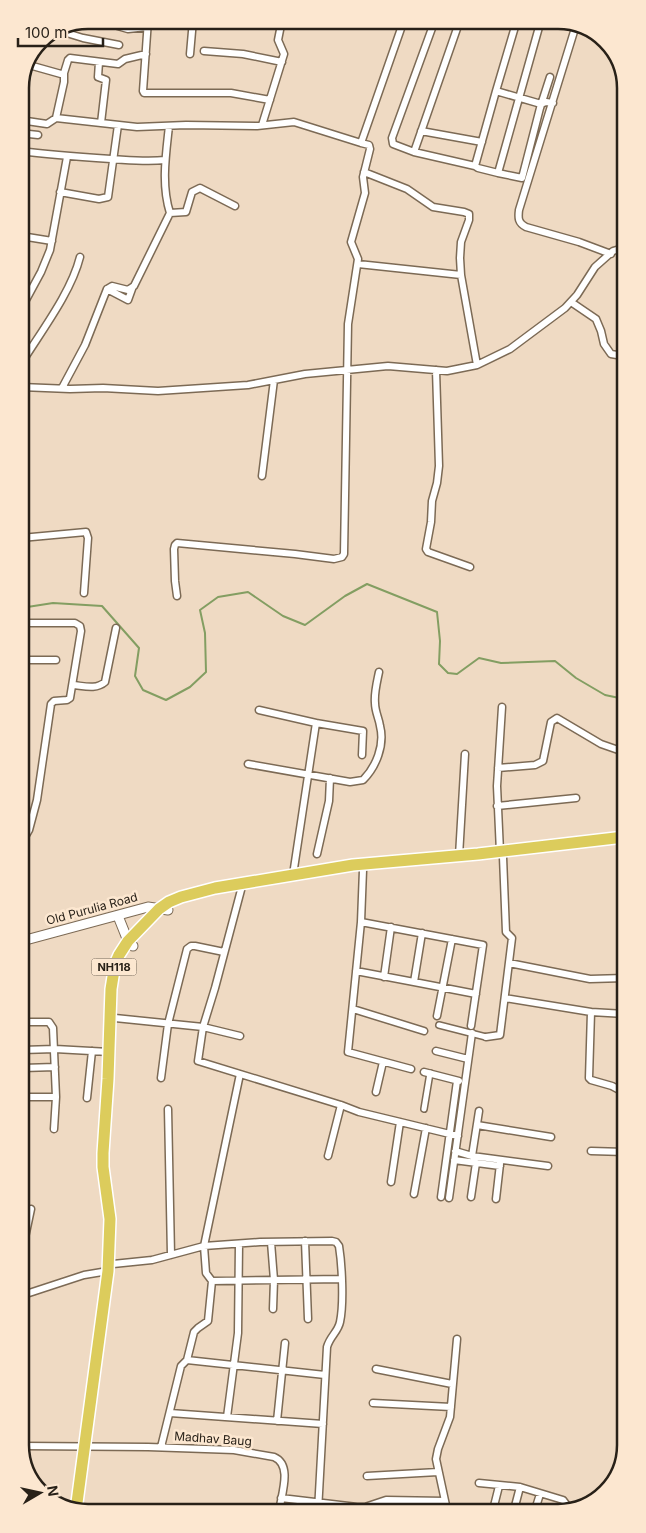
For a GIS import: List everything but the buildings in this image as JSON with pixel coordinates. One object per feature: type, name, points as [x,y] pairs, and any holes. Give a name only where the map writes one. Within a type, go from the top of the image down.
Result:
[{"type":"highway","name":"NH118","points":[[164,909],[192,899],[363,870],[502,854],[617,838]]},
{"type":"highway","name":"NH118","points":[[111,1268],[110,1218],[104,1153],[112,977],[119,954],[146,930],[164,909],[181,897],[198,892],[354,865],[502,854]]},
{"type":"highway","name":"NH118","points":[[81,1504],[111,1268],[115,1217],[108,1157],[118,973],[130,944]]},
{"type":"highway","name":"NH118","points":[[77,1503],[87,1446]]},
{"type":"main road","name":"Old Purulia Road","points":[[29,939],[148,907],[164,909]]},
{"type":"main road","points":[[118,916],[130,944]]},
{"type":"street","points":[[147,29],[143,91],[146,94],[231,93],[270,100]]},
{"type":"street","points":[[190,54],[192,29]]},
{"type":"street","points":[[262,125],[282,62],[284,51],[279,45],[278,40],[280,29]]},
{"type":"street","points":[[361,142],[401,29]]},
{"type":"street","points":[[432,29],[391,141],[395,146],[522,178],[550,77]]},
{"type":"street","points":[[414,152],[457,29]]},
{"type":"street","points":[[475,166],[514,29]]},
{"type":"street","points":[[498,173],[538,29]]},
{"type":"street","points":[[574,31],[519,210],[519,222],[526,227],[579,242],[611,254]]},
{"type":"street","points":[[66,33],[83,38],[119,44]]},
{"type":"street","points":[[204,51],[243,54],[282,62]]},
{"type":"street","points":[[56,118],[64,82],[64,73],[70,58],[118,64],[125,59],[146,54]]},
{"type":"street","points":[[99,62],[98,77],[106,80],[101,123]]},
{"type":"street","points":[[33,66],[59,74],[64,73]]},
{"type":"street","points":[[496,91],[541,104],[546,102],[553,103]]},
{"type":"street","points":[[541,104],[543,109],[550,111]]},
{"type":"street","points":[[29,121],[47,124],[56,118],[137,127],[262,125],[294,122],[369,145],[370,149],[363,180],[365,193],[351,242],[358,256],[358,264],[349,312],[344,554],[342,557],[334,559],[177,543],[174,549],[177,596]]},
{"type":"street","points":[[60,192],[99,200],[109,194],[118,125]]},
{"type":"street","points":[[107,289],[128,300],[170,213],[165,191],[165,160],[169,126]]},
{"type":"street","points":[[421,130],[482,142]]},
{"type":"street","points":[[29,134],[38,135]]},
{"type":"street","points":[[29,152],[67,157],[146,162],[165,160]]},
{"type":"street","points":[[29,294],[41,272],[52,242],[67,157]]},
{"type":"street","points":[[364,172],[407,189],[433,207],[468,213],[469,220],[464,230],[460,248],[461,275],[477,365]]},
{"type":"street","points":[[170,213],[186,212],[192,192],[200,188],[235,206]]},
{"type":"street","points":[[29,238],[52,242]]},
{"type":"street","points":[[29,387],[158,391],[248,385],[305,374],[388,366],[447,371],[477,365],[510,349],[571,302],[595,267],[613,251],[617,250]]},
{"type":"street","points":[[29,351],[70,285],[77,271],[80,257]]},
{"type":"street","points":[[358,264],[461,275]]},
{"type":"street","points":[[62,388],[85,345],[107,289],[112,286],[128,290],[132,289]]},
{"type":"street","points":[[571,302],[596,319],[602,331],[604,344],[611,354],[617,355]]},
{"type":"street","points":[[436,370],[439,466],[426,549],[428,552],[470,567]]},
{"type":"street","points":[[262,476],[274,380]]},
{"type":"street","points":[[29,539],[86,532],[88,538],[84,593]]},
{"type":"street","points":[[29,623],[75,623],[80,626],[81,631],[73,685],[69,699],[54,701],[51,704],[36,800],[29,830]]},
{"type":"street","points":[[73,685],[94,687],[105,682],[116,628]]},
{"type":"street","points":[[29,660],[56,660]]},
{"type":"street","points":[[248,764],[359,782],[366,777],[374,765],[382,735],[374,701],[378,672]]},
{"type":"street","points":[[439,1025],[471,1030],[486,1037],[500,1036],[512,938],[506,932],[502,854],[497,806],[502,707]]},
{"type":"street","points":[[259,710],[363,731],[362,755]]},
{"type":"street","points":[[498,768],[535,765],[543,761],[551,722],[556,718],[601,744],[617,750]]},
{"type":"street","points":[[293,876],[316,723]]},
{"type":"street","points":[[459,856],[465,754]]},
{"type":"street","points":[[317,854],[329,801],[330,778]]},
{"type":"street","points":[[497,806],[576,798]]},
{"type":"street","points":[[363,870],[361,922],[348,1052],[410,1069]]},
{"type":"street","points":[[241,890],[203,1027],[198,1061],[359,1112],[458,1136]]},
{"type":"street","points":[[361,922],[483,945],[449,1198]]},
{"type":"street","points":[[384,977],[391,928]]},
{"type":"street","points":[[414,982],[422,933]]},
{"type":"street","points":[[438,1016],[452,939]]},
{"type":"street","points":[[161,1078],[168,1024],[187,949],[195,946],[224,952]]},
{"type":"street","points":[[509,963],[590,979],[617,978]]},
{"type":"street","points":[[356,972],[476,994]]},
{"type":"street","points":[[504,998],[591,1012],[617,1014]]},
{"type":"street","points":[[353,1009],[424,1031]]},
{"type":"street","points":[[591,1012],[589,1078],[590,1080],[617,1088]]},
{"type":"street","points":[[115,1018],[203,1027],[240,1036]]},
{"type":"street","points":[[29,1022],[49,1022],[52,1028],[55,1049],[56,1097],[54,1129]]},
{"type":"street","points":[[29,1050],[55,1049],[109,1052]]},
{"type":"street","points":[[87,1098],[92,1051]]},
{"type":"street","points":[[436,1051],[468,1059]]},
{"type":"street","points":[[376,1092],[383,1062]]},
{"type":"street","points":[[29,1068],[55,1067]]},
{"type":"street","points":[[424,1109],[427,1073],[465,1083]]},
{"type":"street","points":[[160,1447],[181,1366],[187,1360],[194,1332],[208,1321],[212,1280],[206,1273],[204,1246],[240,1074]]},
{"type":"street","points":[[441,1197],[457,1081]]},
{"type":"street","points":[[29,1097],[56,1097]]},
{"type":"street","points":[[328,1156],[341,1105]]},
{"type":"street","points":[[168,1109],[171,1255]]},
{"type":"street","points":[[471,1197],[477,1125],[480,1111]]},
{"type":"street","points":[[391,1182],[400,1122]]},
{"type":"street","points":[[477,1125],[551,1137]]},
{"type":"street","points":[[414,1194],[426,1128]]},
{"type":"street","points":[[455,1151],[474,1160]]},
{"type":"street","points":[[591,1151],[617,1152]]},
{"type":"street","points":[[454,1160],[548,1166]]},
{"type":"street","points":[[496,1199],[500,1163]]},
{"type":"street","points":[[29,1218],[31,1209]]},
{"type":"street","points":[[29,1293],[84,1275],[204,1246],[305,1241],[332,1241],[338,1243],[341,1279],[340,1320],[337,1330],[329,1340],[319,1503]]},
{"type":"street","points":[[305,1241],[308,1319]]},
{"type":"street","points":[[271,1242],[274,1280],[273,1309]]},
{"type":"street","points":[[227,1417],[235,1365],[239,1244]]},
{"type":"street","points":[[212,1280],[341,1279]]},
{"type":"street","points":[[446,1504],[436,1459],[450,1417],[457,1339]]},
{"type":"street","points":[[277,1421],[285,1344]]},
{"type":"street","points":[[187,1360],[326,1375]]},
{"type":"street","points":[[376,1369],[452,1384]]},
{"type":"street","points":[[373,1403],[451,1408]]},
{"type":"street","points":[[170,1413],[323,1424]]},
{"type":"street","name":"Madhav Baug","points":[[29,1446],[160,1447],[234,1450],[274,1457],[280,1459],[284,1467],[280,1504]]},
{"type":"street","points":[[367,1476],[438,1472]]},
{"type":"street","points":[[479,1484],[520,1487],[565,1502],[566,1504]]},
{"type":"street","points":[[494,1504],[499,1486]]},
{"type":"street","points":[[516,1504],[520,1487]]},
{"type":"street","points":[[537,1504],[540,1494]]},
{"type":"street","points":[[280,1498],[324,1504]]},
{"type":"street","points":[[371,1504],[380,1501],[446,1501]]},
{"type":"waterway","points":[[29,607],[53,603],[102,606],[139,648],[135,676],[143,690],[166,700],[190,687],[206,672],[205,633],[200,610],[218,597],[248,592],[283,616],[305,625],[345,596],[367,584],[437,612],[440,641],[439,664],[448,673],[457,674],[479,658],[501,663],[555,661],[576,678],[605,695],[617,698]]}]
